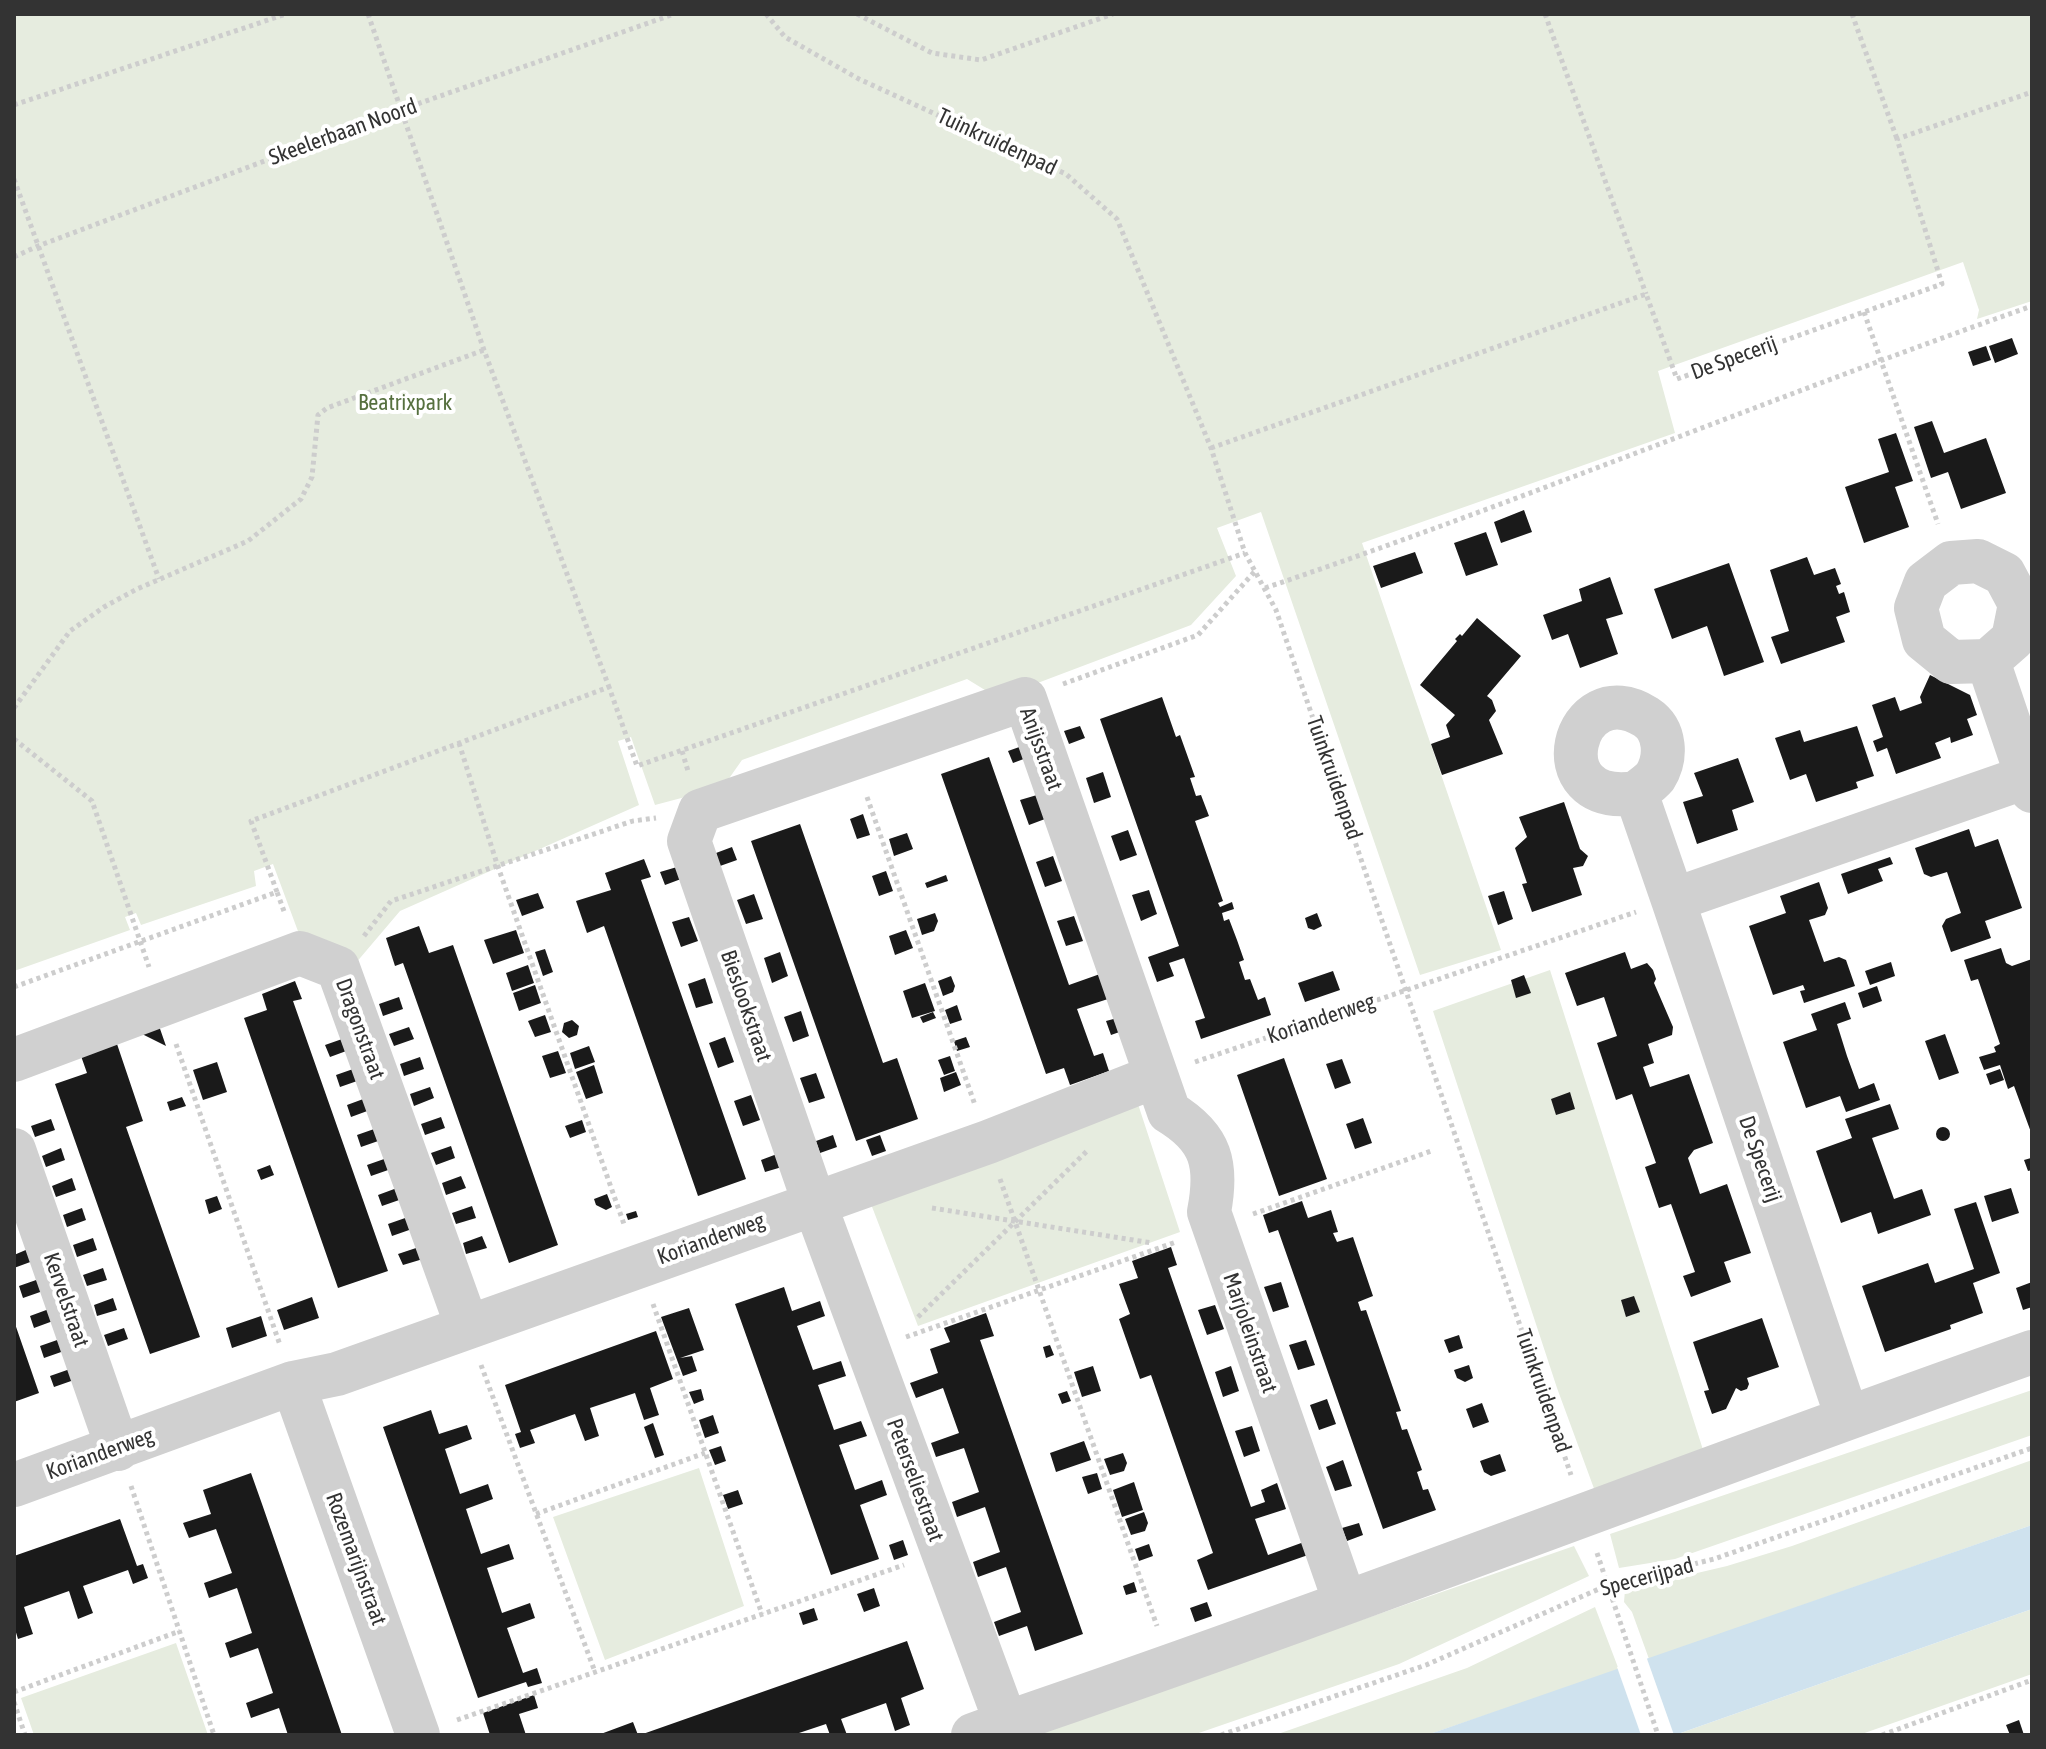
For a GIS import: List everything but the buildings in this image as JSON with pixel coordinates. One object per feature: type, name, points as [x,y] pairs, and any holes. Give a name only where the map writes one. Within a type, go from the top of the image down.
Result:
[{"type":"street","points":[[1978,561],[2004,574],[2020,604],[2013,639],[1988,661],[1951,662],[1924,640],[1916,608],[1926,582],[1951,563],[1978,561]]},
{"type":"street","points":[[1673,900],[2030,781],[1988,661]]},
{"type":"street","name":"Anijsstraat","points":[[700,811],[1025,699],[1156,1076]]},
{"type":"street","name":"De Specerij","points":[[1636,793],[1847,1417]]},
{"type":"street","name":"Bieslookstraat","points":[[700,811],[689,841],[814,1202]]},
{"type":"street","points":[[14,1060],[319,961]]},
{"type":"street","name":"Dragonstraat","points":[[319,961],[467,1326]]},
{"type":"street","name":"Korianderweg","points":[[14,1485],[293,1383],[337,1374],[988,1142],[1156,1076]]},
{"type":"street","name":"Marjoleinstraat","points":[[1156,1076],[1169,1112],[1199,1135],[1210,1155],[1214,1176],[1209,1212],[1345,1602]]},
{"type":"street","name":"Kervelstraat","points":[[14,1150],[118,1449]]},
{"type":"street","name":"Peterseliestraat","points":[[814,1202],[941,1552],[990,1729]]},
{"type":"street","points":[[990,1729],[1172,1667],[1847,1417],[2032,1352]]},
{"type":"street","name":"Rozemarijnstraat","points":[[293,1383],[418,1734]]},
{"type":"path","points":[[14,105],[286,14]]},
{"type":"path","points":[[368,14],[484,350],[637,766],[1245,553]]},
{"type":"path","name":"Skeelerbaan Noord","points":[[14,257],[403,109],[674,14]]},
{"type":"path","name":"Tuinkruidenpad","points":[[766,14],[785,37],[859,79],[1066,174],[1117,219],[1211,448],[1245,553],[1276,610],[1658,1735]]},
{"type":"path","points":[[857,14],[932,53],[981,60],[1113,14]]},
{"type":"path","points":[[1211,448],[1646,294],[1545,14]]},
{"type":"path","points":[[1852,14],[1897,139],[2032,92]]},
{"type":"path","name":"De Specerij","points":[[1646,294],[1677,379],[1942,284],[1897,139]]},
{"type":"path","points":[[14,179],[159,579]]},
{"type":"path","points":[[1265,588],[1414,537],[1881,359],[2032,306]]},
{"type":"path","points":[[1864,312],[1951,563]]},
{"type":"path","points":[[14,708],[70,631],[104,607],[159,579],[248,541],[301,499],[312,477],[318,415],[327,408],[484,350]]},
{"type":"path","points":[[1025,699],[1198,635],[1256,570]]},
{"type":"path","points":[[609,687],[251,821],[277,892],[319,961],[391,901],[633,821],[700,811],[682,751]]},
{"type":"path","points":[[459,743],[497,864],[762,1614]]},
{"type":"path","points":[[853,759],[1172,1667]]},
{"type":"path","points":[[14,987],[277,892]]},
{"type":"path","points":[[1407,989],[1673,900]]},
{"type":"path","name":"Korianderweg","points":[[1156,1076],[1407,989]]},
{"type":"path","points":[[918,1317],[1099,1139]]},
{"type":"path","points":[[868,1351],[1434,1150]]},
{"type":"path","points":[[924,1207],[1152,1243]]},
{"type":"path","points":[[467,1326],[595,1672]]},
{"type":"path","name":"Specerijpad","points":[[1221,1735],[1426,1665],[1608,1585],[1714,1559],[2032,1448]]},
{"type":"path","points":[[118,1449],[214,1735]]},
{"type":"path","points":[[536,1514],[705,1453]]},
{"type":"path","points":[[418,1734],[941,1552]]},
{"type":"path","points":[[14,1692],[180,1631]]},
{"type":"path","points":[[1882,1735],[2032,1680]]},
{"type":"path","points":[[14,1702],[25,1735]]},
{"type":"green space","name":"Beatrixpark","points":[[14,14],[2032,14],[2032,301],[1977,319],[1979,310],[1963,262],[1658,371],[1675,433],[1362,543],[1501,950],[1420,975],[1261,512],[1217,528],[1236,576],[1191,625],[998,698],[967,679],[742,760],[723,787],[655,805],[631,737],[618,741],[639,805],[400,911],[355,964],[302,942],[273,864],[254,871],[256,886],[141,925],[136,913],[125,917],[130,930],[14,971]]},
{"type":"green space","points":[[1550,970],[1705,1456],[1596,1494],[1557,1388],[1433,1011]]},
{"type":"green space","points":[[1137,1101],[1180,1232],[918,1326],[869,1199]]},
{"type":"green space","points":[[2032,1390],[2032,1435],[1675,1559],[1619,1568],[1610,1534]]},
{"type":"green space","points":[[2032,1460],[2032,1525],[1649,1659],[1632,1612],[1624,1602],[1625,1590],[1727,1566],[1792,1546]]},
{"type":"green space","points":[[699,1468],[744,1606],[605,1660],[553,1517]]},
{"type":"green space","points":[[1574,1546],[1589,1576],[1399,1664],[1193,1735],[1031,1735]]},
{"type":"green space","points":[[1595,1607],[1619,1670],[1427,1735],[1275,1735],[1467,1668]]},
{"type":"green space","points":[[2032,1609],[2032,1674],[1859,1735],[1675,1735]]},
{"type":"green space","points":[[176,1643],[208,1735],[34,1735],[21,1698]]},
{"type":"water","points":[[2032,1525],[2032,1609],[1675,1735],[1427,1735]]},
{"type":"pier","points":[[1646,1656],[1674,1735],[1641,1735],[1617,1667]]}]
